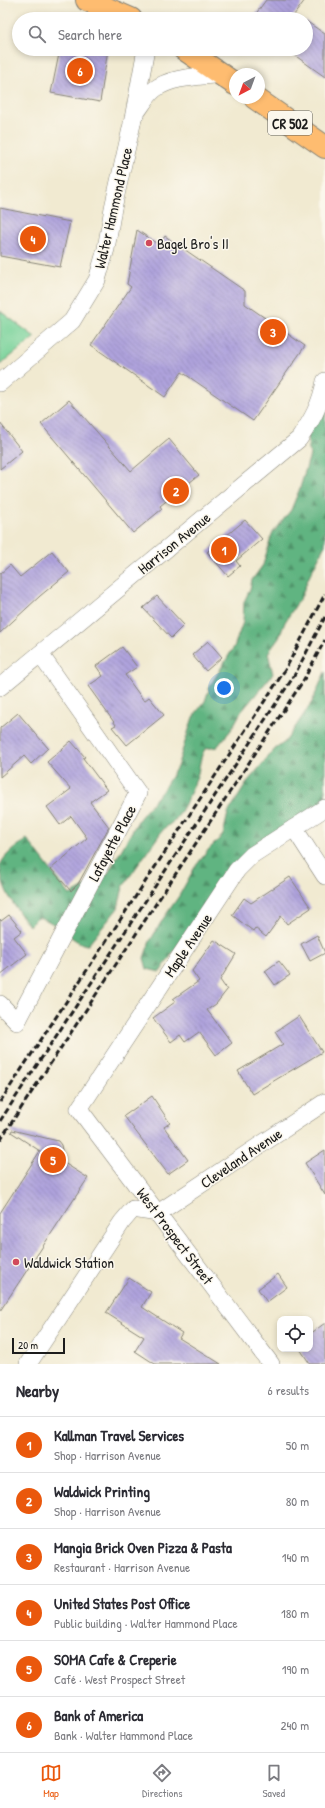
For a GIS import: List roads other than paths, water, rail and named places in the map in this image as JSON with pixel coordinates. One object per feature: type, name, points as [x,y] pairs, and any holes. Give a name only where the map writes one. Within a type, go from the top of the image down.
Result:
[{"type":"main road","points":[[87,0],[115,12]]},
{"type":"main road","points":[[194,56],[228,79]]},
{"type":"main road","name":"CR 502","points":[[264,104],[325,147]]},
{"type":"street","name":"Walter Hammond Place","points":[[0,383],[72,321],[97,280],[106,249],[145,56]]},
{"type":"street","name":"Walter Hammond Place","points":[[134,114],[154,90],[163,84],[192,78],[228,79]]},
{"type":"street","name":"Harrison Avenue","points":[[0,687],[299,439],[314,418],[322,398],[325,381]]},
{"type":"street","name":"Lafayette Place","points":[[0,1004],[17,1022],[138,793],[40,654]]},
{"type":"street","name":"Maple Avenue","points":[[78,1108],[237,870],[252,855],[325,808]]},
{"type":"street","points":[[294,828],[325,876]]},
{"type":"street","name":"Cleveland Avenue","points":[[158,1213],[325,1102]]},
{"type":"street","name":"West Prospect Street","points":[[78,1108],[271,1364]]},
{"type":"street","points":[[28,1364],[122,1222],[133,1209],[158,1213]]},
{"type":"railway","points":[[0,1102],[285,670],[325,594]]},
{"type":"railway","points":[[0,1121],[294,676],[325,617]]},
{"type":"railway","points":[[0,1140],[303,681],[325,640]]},
{"type":"place","name":"Bank of America","points":[[80,71]]},
{"type":"place","name":"United States Post Office","points":[[33,239]]},
{"type":"place","name":"Bagel Bro's II","points":[[149,243]]},
{"type":"place","name":"Mangia Brick Oven Pizza & Pasta","points":[[273,332]]},
{"type":"place","name":"Waldwick Printing","points":[[176,491]]},
{"type":"place","name":"Kallman Travel Services","points":[[224,550]]},
{"type":"place","name":"SOMA Cafe & Creperie","points":[[53,1160]]},
{"type":"place","name":"Waldwick Station","points":[[16,1262]]}]
